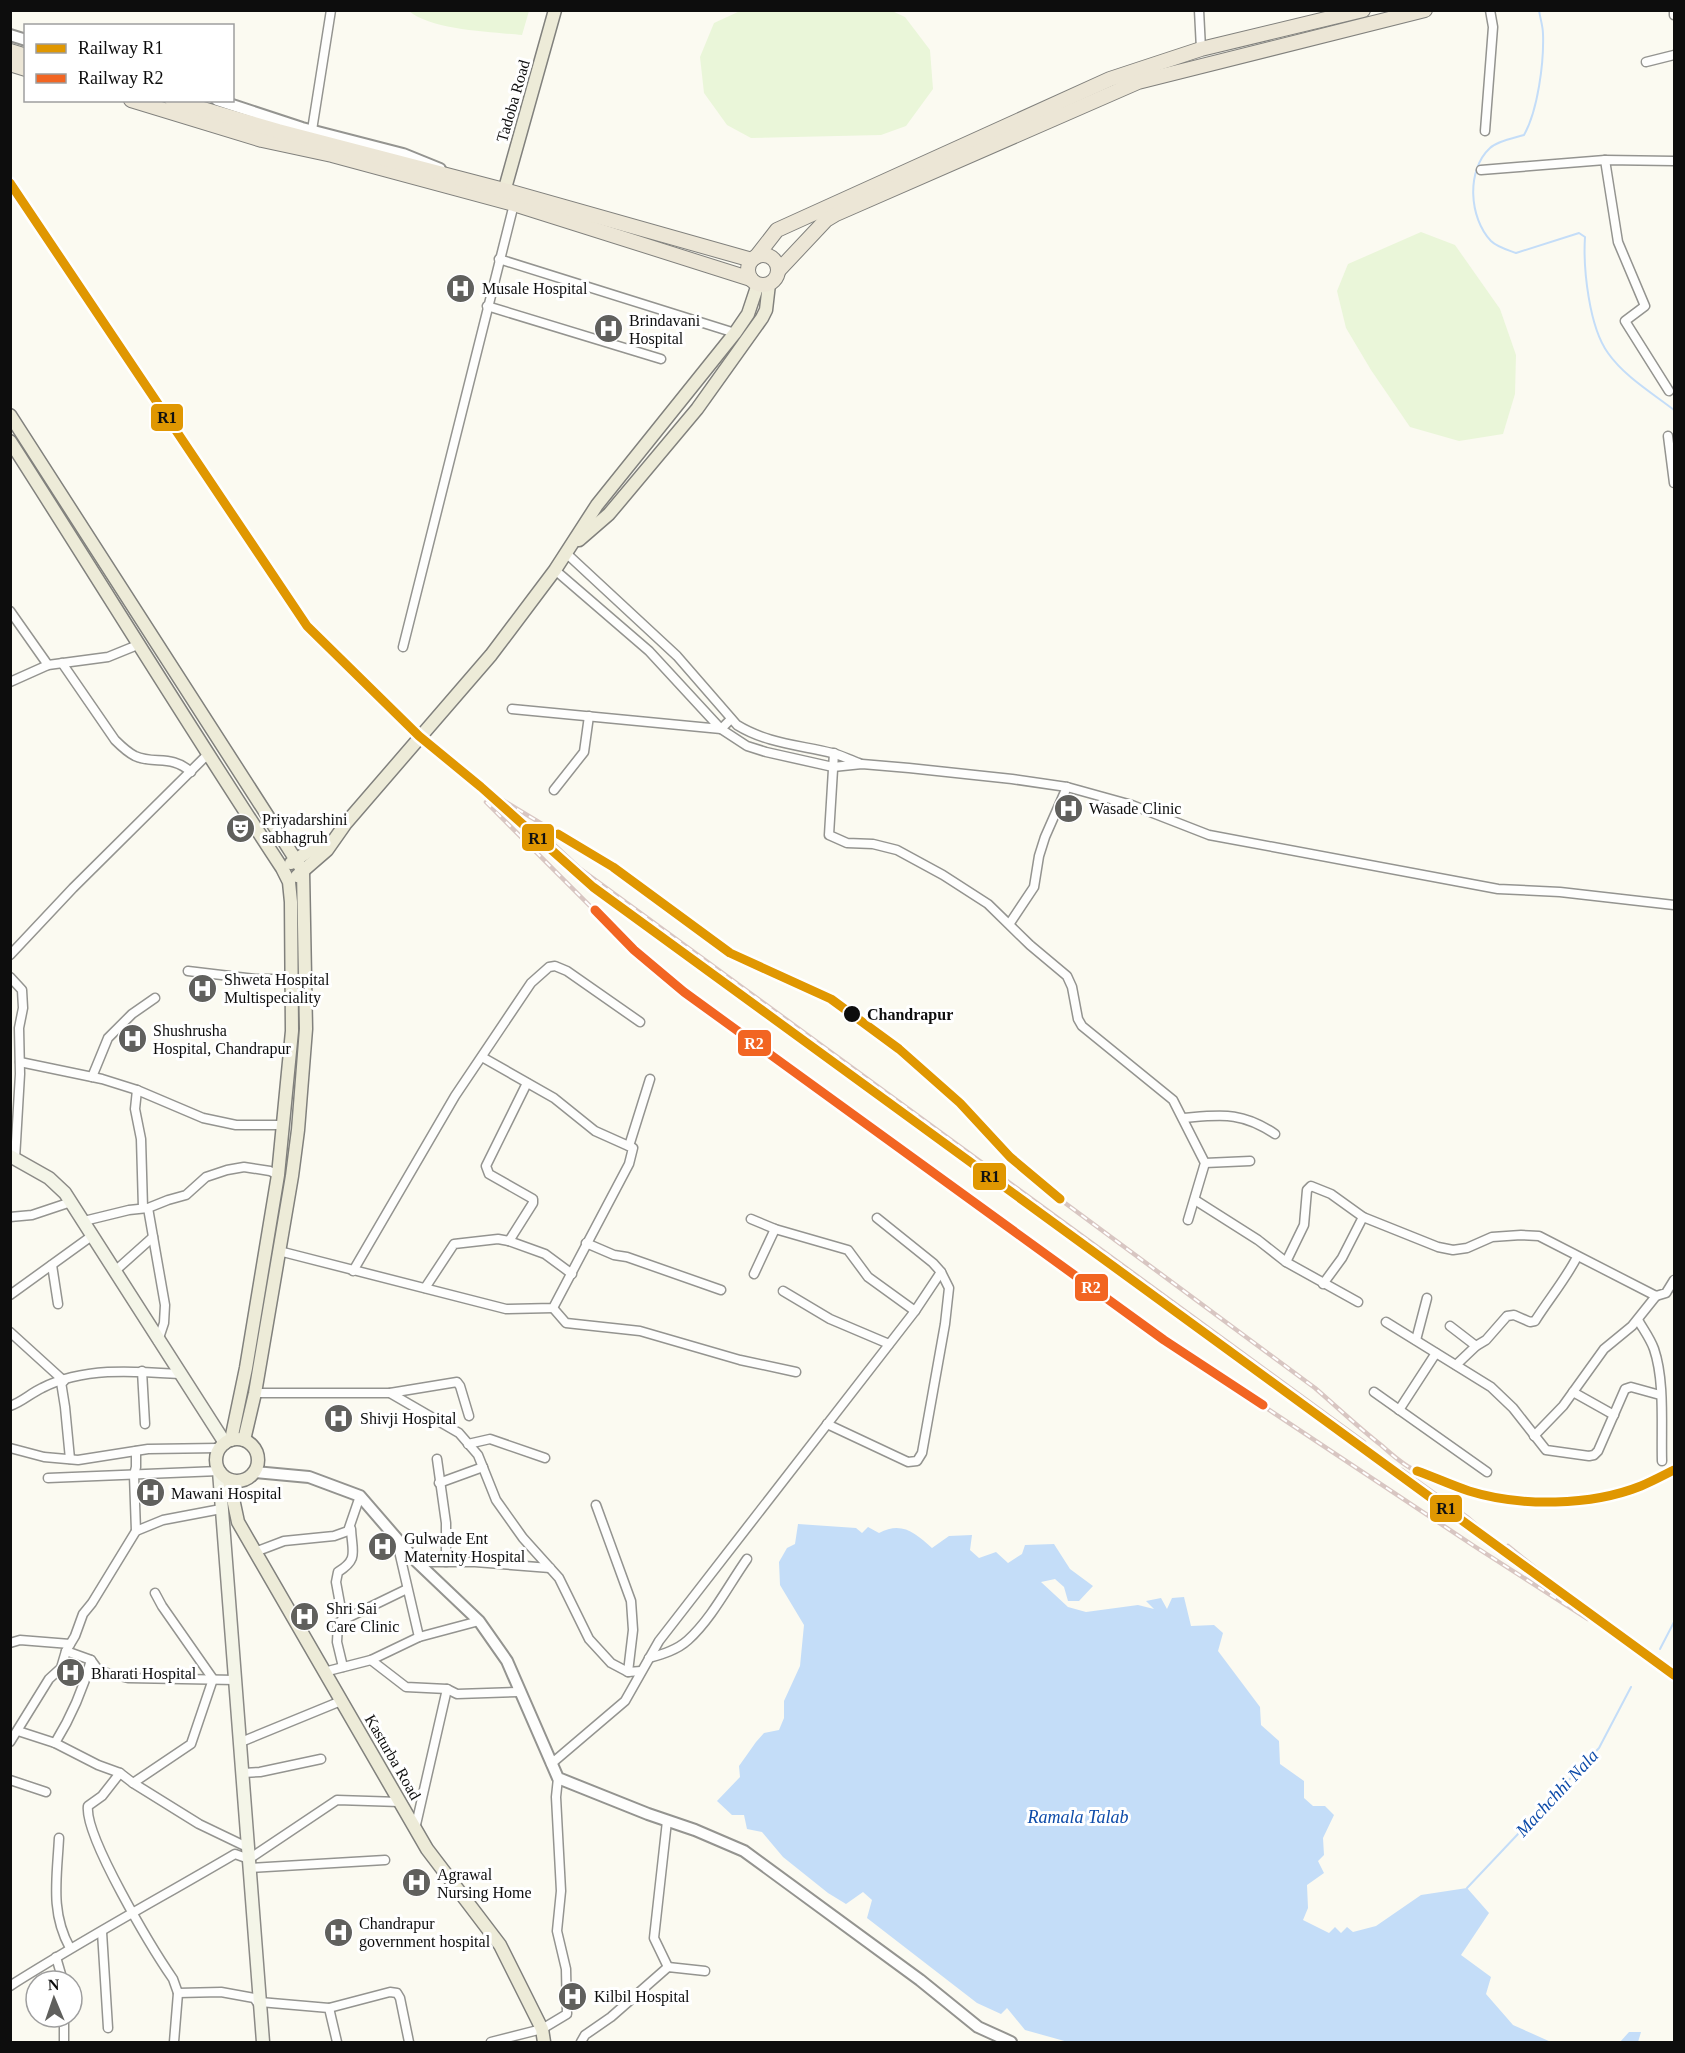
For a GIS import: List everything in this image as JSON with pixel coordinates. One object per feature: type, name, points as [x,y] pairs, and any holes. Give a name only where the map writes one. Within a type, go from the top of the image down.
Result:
[{"type":"highway","points":[[759,282],[748,270],[777,230],[1110,79],[1201,50],[1363,14],[1425,10]]},
{"type":"highway","points":[[179,102],[278,131],[456,177],[507,198],[759,282],[776,278],[778,271],[826,220],[836,214],[1130,85],[1363,14]]},
{"type":"highway","points":[[138,102],[262,140],[332,155],[754,259],[769,257],[776,264],[778,271]]},
{"type":"main road","name":"Tadoba Road","points":[[507,198],[555,10]]},
{"type":"main road","points":[[289,882],[327,849],[346,823],[491,655],[555,570],[597,505],[735,333],[748,314],[759,282]]},
{"type":"main road","points":[[568,550],[609,514],[697,409],[762,318],[766,310],[759,282]]},
{"type":"main road","points":[[11,418],[303,871],[306,1029],[297,1142],[255,1393],[244,1440]]},
{"type":"main road","points":[[10,441],[289,882],[292,1031],[278,1175],[246,1368],[225,1444],[216,1462],[219,1471],[236,1680],[263,2043]]},
{"type":"main road","points":[[204,750],[216,735]]},
{"type":"main road","points":[[282,868],[318,845],[331,843]]},
{"type":"main road","points":[[13,1157],[49,1178],[65,1193],[225,1444]]},
{"type":"main road","points":[[219,1471],[228,1480],[243,1481],[255,1472],[258,1466],[258,1453],[244,1440],[225,1444]]},
{"type":"main road","name":"Kasturba Road","points":[[228,1480],[238,1522],[427,1849],[501,1945],[542,2029],[544,2043]]},
{"type":"street","points":[[312,130],[331,10]]},
{"type":"street","points":[[1199,10],[1201,50]]},
{"type":"street","points":[[1485,131],[1493,27],[1490,10]]},
{"type":"street","points":[[1646,62],[1674,55]]},
{"type":"street","points":[[223,102],[312,130],[403,154],[456,177]]},
{"type":"street","points":[[1480,170],[1605,160],[1674,161]]},
{"type":"street","points":[[1605,160],[1618,242],[1645,306],[1625,321],[1669,391]]},
{"type":"street","points":[[403,647],[500,259],[507,198]]},
{"type":"street","points":[[500,259],[735,333]]},
{"type":"street","points":[[487,306],[661,359]]},
{"type":"street","points":[[1668,436],[1674,483]]},
{"type":"street","points":[[568,550],[677,656],[731,719],[749,732],[774,741],[834,753],[862,764]]},
{"type":"street","points":[[555,570],[649,651],[720,729],[747,746],[766,752],[833,767],[862,764],[1067,787],[1132,805],[1209,835],[1498,889],[1560,892],[1674,905]]},
{"type":"street","points":[[10,611],[48,665]]},
{"type":"street","points":[[10,682],[48,665],[108,657],[140,644]]},
{"type":"street","points":[[62,663],[115,740],[123,748],[136,756],[179,763],[190,772]]},
{"type":"street","points":[[512,709],[720,729],[731,719]]},
{"type":"street","points":[[554,790],[584,752],[590,716]]},
{"type":"street","points":[[10,955],[73,888],[190,772],[204,750]]},
{"type":"street","points":[[834,753],[829,835],[847,843],[873,844],[897,850],[988,904],[1066,976],[1082,1026],[1169,1096],[1205,1162],[1188,1220]]},
{"type":"street","points":[[1010,923],[1033,891],[1045,837],[1067,787]]},
{"type":"street","points":[[353,1271],[455,1096],[531,983],[549,967],[555,966],[567,971],[640,1022]]},
{"type":"street","points":[[188,970],[255,979],[292,979]]},
{"type":"street","points":[[10,977],[22,990],[23,1008],[19,1028],[20,1062],[13,1157]]},
{"type":"street","points":[[92,1077],[108,1038],[132,1014],[155,998]]},
{"type":"street","points":[[482,1057],[554,1098],[595,1131],[633,1148],[629,1164],[553,1308]]},
{"type":"street","points":[[20,1062],[92,1077],[137,1090],[203,1118],[236,1125],[283,1125]]},
{"type":"street","points":[[629,1146],[650,1079]]},
{"type":"street","points":[[509,1241],[533,1199],[489,1174],[486,1166],[527,1083]]},
{"type":"street","points":[[137,1090],[135,1109],[141,1139],[146,1208],[165,1305],[164,1323],[158,1341]]},
{"type":"street","points":[[1183,1118],[1224,1115],[1242,1117],[1275,1134]]},
{"type":"street","points":[[1205,1162],[1250,1161]]},
{"type":"street","points":[[84,1221],[146,1208],[186,1195],[206,1178],[227,1170],[244,1167],[270,1171],[278,1175]]},
{"type":"street","points":[[1287,1262],[1304,1225],[1309,1187],[1315,1186],[1364,1217],[1438,1248],[1460,1249],[1492,1237],[1530,1234],[1544,1238],[1656,1296]]},
{"type":"street","points":[[1195,1200],[1258,1240],[1287,1262],[1358,1302]]},
{"type":"street","points":[[10,1217],[32,1215],[71,1202]]},
{"type":"street","points":[[1323,1284],[1342,1258],[1364,1217]]},
{"type":"street","points":[[827,1424],[908,1462],[917,1461],[920,1457],[949,1296],[946,1281],[933,1263],[877,1218]]},
{"type":"street","points":[[751,1219],[775,1229],[848,1250],[868,1276],[915,1311]]},
{"type":"street","points":[[754,1274],[775,1229]]},
{"type":"street","points":[[10,1295],[93,1235]]},
{"type":"street","points":[[115,1271],[153,1237]]},
{"type":"street","points":[[424,1288],[454,1244],[498,1239],[545,1254],[572,1274]]},
{"type":"street","points":[[586,1243],[614,1255],[627,1257],[721,1290]]},
{"type":"street","points":[[279,1251],[506,1309],[553,1308]]},
{"type":"street","points":[[1456,1365],[1486,1340],[1509,1315],[1517,1315],[1530,1322],[1535,1321],[1554,1291],[1563,1284],[1577,1257]]},
{"type":"street","points":[[52,1265],[58,1304]]},
{"type":"street","points":[[551,1764],[625,1701],[666,1632],[915,1311],[941,1272]]},
{"type":"street","points":[[1534,1436],[1563,1406],[1604,1349],[1638,1320],[1656,1296],[1666,1293],[1674,1280]]},
{"type":"street","points":[[783,1291],[830,1319],[889,1344]]},
{"type":"street","points":[[1416,1340],[1427,1298]]},
{"type":"street","points":[[553,1308],[566,1323],[640,1331],[740,1360],[796,1372]]},
{"type":"street","points":[[1638,1320],[1655,1352],[1660,1395],[1662,1461]]},
{"type":"street","points":[[1386,1322],[1503,1397],[1542,1447],[1551,1452],[1590,1456],[1598,1451],[1625,1389],[1628,1387],[1660,1395]]},
{"type":"street","points":[[1450,1326],[1476,1346]]},
{"type":"street","points":[[10,1332],[62,1381],[70,1460]]},
{"type":"street","points":[[1399,1410],[1436,1353]]},
{"type":"street","points":[[142,1371],[145,1424]]},
{"type":"street","points":[[10,1406],[44,1387],[105,1372],[142,1371],[179,1374]]},
{"type":"street","points":[[255,1393],[390,1393],[457,1382],[469,1416]]},
{"type":"street","points":[[1374,1392],[1486,1472]]},
{"type":"street","points":[[1573,1392],[1614,1414]]},
{"type":"street","points":[[390,1393],[459,1432],[478,1455],[496,1500],[523,1538],[559,1578],[589,1639],[610,1663],[628,1672],[641,1671]]},
{"type":"street","points":[[468,1443],[483,1439],[495,1440],[545,1458]]},
{"type":"street","points":[[10,1449],[44,1457],[78,1460],[136,1451],[225,1444]]},
{"type":"street","points":[[10,1742],[49,1679],[62,1668],[68,1647],[83,1614],[136,1531],[134,1475],[136,1451]]},
{"type":"street","points":[[437,1458],[446,1523],[446,1562]]},
{"type":"street","points":[[439,1483],[483,1467]]},
{"type":"street","points":[[48,1478],[219,1471]]},
{"type":"street","points":[[255,1472],[309,1477],[360,1496],[417,1562],[479,1621],[507,1661],[558,1778],[556,1797],[561,1891],[557,1931],[567,1969],[567,2014],[542,2029],[491,2043]]},
{"type":"street","points":[[343,1620],[336,1582],[338,1572],[349,1566],[352,1561],[351,1529],[360,1496]]},
{"type":"street","points":[[596,1505],[631,1601],[633,1630],[628,1672]]},
{"type":"street","points":[[136,1531],[163,1520],[221,1509]]},
{"type":"street","points":[[255,1552],[284,1541],[334,1536],[351,1529]]},
{"type":"street","points":[[396,1538],[419,1637]]},
{"type":"street","points":[[649,1658],[670,1652],[687,1641],[703,1623],[747,1559]]},
{"type":"street","points":[[417,1562],[475,1562],[550,1568]]},
{"type":"street","points":[[343,1667],[336,1636],[338,1623],[407,1589]]},
{"type":"street","points":[[155,1593],[213,1679]]},
{"type":"street","points":[[324,1672],[371,1660],[419,1637],[479,1621]]},
{"type":"street","points":[[10,1643],[20,1640],[68,1647],[91,1660],[99,1671],[128,1678],[236,1680]]},
{"type":"street","points":[[55,1743],[69,1720],[91,1660]]},
{"type":"street","points":[[371,1660],[406,1687],[447,1689],[458,1694],[519,1692]]},
{"type":"street","points":[[132,1783],[191,1744],[213,1679]]},
{"type":"street","points":[[415,1829],[447,1689]]},
{"type":"street","points":[[241,1742],[341,1701]]},
{"type":"street","points":[[18,1731],[55,1743],[98,1765],[120,1773],[249,1859]]},
{"type":"street","points":[[243,1773],[271,1770],[321,1759]]},
{"type":"street","points":[[120,1773],[102,1796],[90,1803],[88,1818],[100,1850],[173,1979],[178,1993],[174,2043]]},
{"type":"street","points":[[558,1778],[744,1851],[920,1980],[978,2027],[1011,2043]]},
{"type":"street","points":[[10,1780],[46,1792]]},
{"type":"street","points":[[249,1859],[337,1800],[400,1802]]},
{"type":"street","points":[[667,1821],[654,1938],[668,1967]]},
{"type":"street","points":[[59,1838],[56,1908],[62,1934],[70,1948]]},
{"type":"street","points":[[10,1986],[70,1948],[102,1932],[235,1854],[249,1859],[385,1860]]},
{"type":"street","points":[[102,1932],[108,2028]]},
{"type":"street","points":[[56,1957],[60,1969]]},
{"type":"street","points":[[581,2043],[585,2035],[610,2017],[668,1967],[705,1971]]},
{"type":"street","points":[[178,1993],[221,1992],[254,1998],[260,2005],[329,2008],[390,1992],[396,1993],[400,1998],[409,2043]]},
{"type":"street","points":[[329,2008],[337,2043]]},
{"type":"green space","points":[[409,11],[529,11],[522,35],[447,26],[419,17]]},
{"type":"green space","points":[[740,11],[892,11],[905,17],[930,50],[933,89],[906,126],[881,135],[751,138],[727,125],[704,93],[700,57],[714,23]]},
{"type":"green space","points":[[1421,232],[1455,245],[1500,309],[1516,355],[1515,394],[1503,434],[1459,441],[1410,427],[1371,370],[1346,328],[1337,291],[1348,264]]},
{"type":"water","name":"Ramala Talab","points":[[798,1524],[856,1528],[862,1533],[868,1527],[879,1533],[895,1528],[908,1530],[932,1548],[949,1536],[972,1535],[970,1550],[979,1558],[996,1552],[1008,1563],[1022,1554],[1025,1545],[1054,1544],[1070,1569],[1093,1586],[1079,1601],[1068,1601],[1064,1587],[1055,1579],[1041,1582],[1068,1607],[1086,1612],[1138,1605],[1154,1609],[1146,1601],[1161,1598],[1167,1609],[1172,1598],[1184,1597],[1191,1626],[1214,1625],[1223,1633],[1218,1651],[1260,1707],[1261,1725],[1279,1741],[1280,1764],[1304,1781],[1304,1798],[1313,1806],[1325,1806],[1334,1815],[1323,1838],[1324,1855],[1318,1861],[1324,1873],[1307,1885],[1308,1908],[1303,1920],[1329,1933],[1335,1927],[1341,1933],[1347,1927],[1353,1932],[1376,1926],[1421,1895],[1467,1888],[1489,1913],[1461,1955],[1491,1977],[1486,1994],[1513,2025],[1551,2042],[1068,2042],[1025,2030],[1007,2008],[1001,2014],[977,2003],[867,1918],[872,1900],[863,1892],[846,1904],[828,1893],[783,1857],[762,1832],[747,1829],[744,1815],[732,1815],[717,1801],[740,1777],[739,1766],[756,1742],[764,1733],[779,1730],[784,1718],[784,1701],[800,1666],[804,1625],[780,1585],[779,1562],[787,1548],[795,1544]]},
{"type":"water","points":[[1629,2032],[1641,2032],[1638,2042],[1620,2042]]},
{"type":"waterway","name":"Machchhi Nala","points":[[1539,10],[1543,31],[1542,58],[1533,113],[1524,135],[1497,143],[1482,157],[1474,181],[1473,194],[1478,220],[1491,241],[1499,247],[1516,253],[1579,233],[1585,237],[1585,265],[1589,297],[1601,342],[1622,369],[1674,410]]},
{"type":"waterway","name":"Machchhi Nala","points":[[1660,1649],[1674,1622]]},
{"type":"waterway","name":"Machchhi Nala","points":[[1467,1888],[1599,1748],[1631,1687]]},
{"type":"railway","points":[[10,182],[43,231]]},
{"type":"railway","points":[[481,787],[613,867],[730,953],[831,999],[899,1049],[960,1103],[1010,1157],[1042,1186],[1315,1388],[1410,1468],[1440,1481],[1496,1497],[1556,1502],[1614,1495],[1641,1486],[1674,1470]]},
{"type":"railway","points":[[486,802],[634,950],[684,992],[1164,1340],[1588,1619]]},
{"type":"railway","points":[[533,825],[579,868],[1364,1442]]},
{"type":"railway","points":[[1402,1470],[1467,1517],[1511,1555]]},
{"type":"railway","points":[[1508,1546],[1587,1610]]},
{"type":"rail line","name":"R1","points":[[10,183],[307,626],[419,736],[481,787],[593,887],[1674,1675]]},
{"type":"rail line","name":"R1","points":[[558,834],[613,867],[730,953],[831,999],[899,1049],[960,1103],[1010,1157],[1060,1199]]},
{"type":"rail line","name":"R2","points":[[595,910],[634,950],[684,992],[1164,1340],[1263,1405]]},
{"type":"rail line","name":"R1","points":[[1417,1471],[1462,1489],[1489,1496],[1510,1500],[1555,1502],[1578,1501],[1621,1493],[1674,1470]]},
{"type":"place","name":"Musale Hospital","points":[[461,288]]},
{"type":"place","name":"Brindavani Hospital","points":[[608,329]]},
{"type":"place","name":"Wasade Clinic","points":[[1068,808]]},
{"type":"place","name":"Priyadarshini sabhagruh","points":[[241,828]]},
{"type":"place","name":"Shweta Hospital Multispeciality","points":[[203,988]]},
{"type":"place","name":"Chandrapur","points":[[852,1014]]},
{"type":"place","name":"Shushrusha Hospital, Chandrapur","points":[[132,1039]]},
{"type":"place","name":"Shivji Hospital","points":[[339,1418]]},
{"type":"place","name":"Mawani Hospital","points":[[150,1493]]},
{"type":"place","name":"Gulwade Ent Maternity Hospital","points":[[383,1547]]},
{"type":"place","name":"Shri Sai Care Clinic","points":[[305,1617]]},
{"type":"place","name":"Bharati Hospital","points":[[70,1673]]},
{"type":"place","name":"Agrawal Nursing Home","points":[[416,1883]]},
{"type":"place","name":"Chandrapur government hospital","points":[[338,1932]]},
{"type":"place","name":"Kilbil Hospital","points":[[573,1996]]}]
